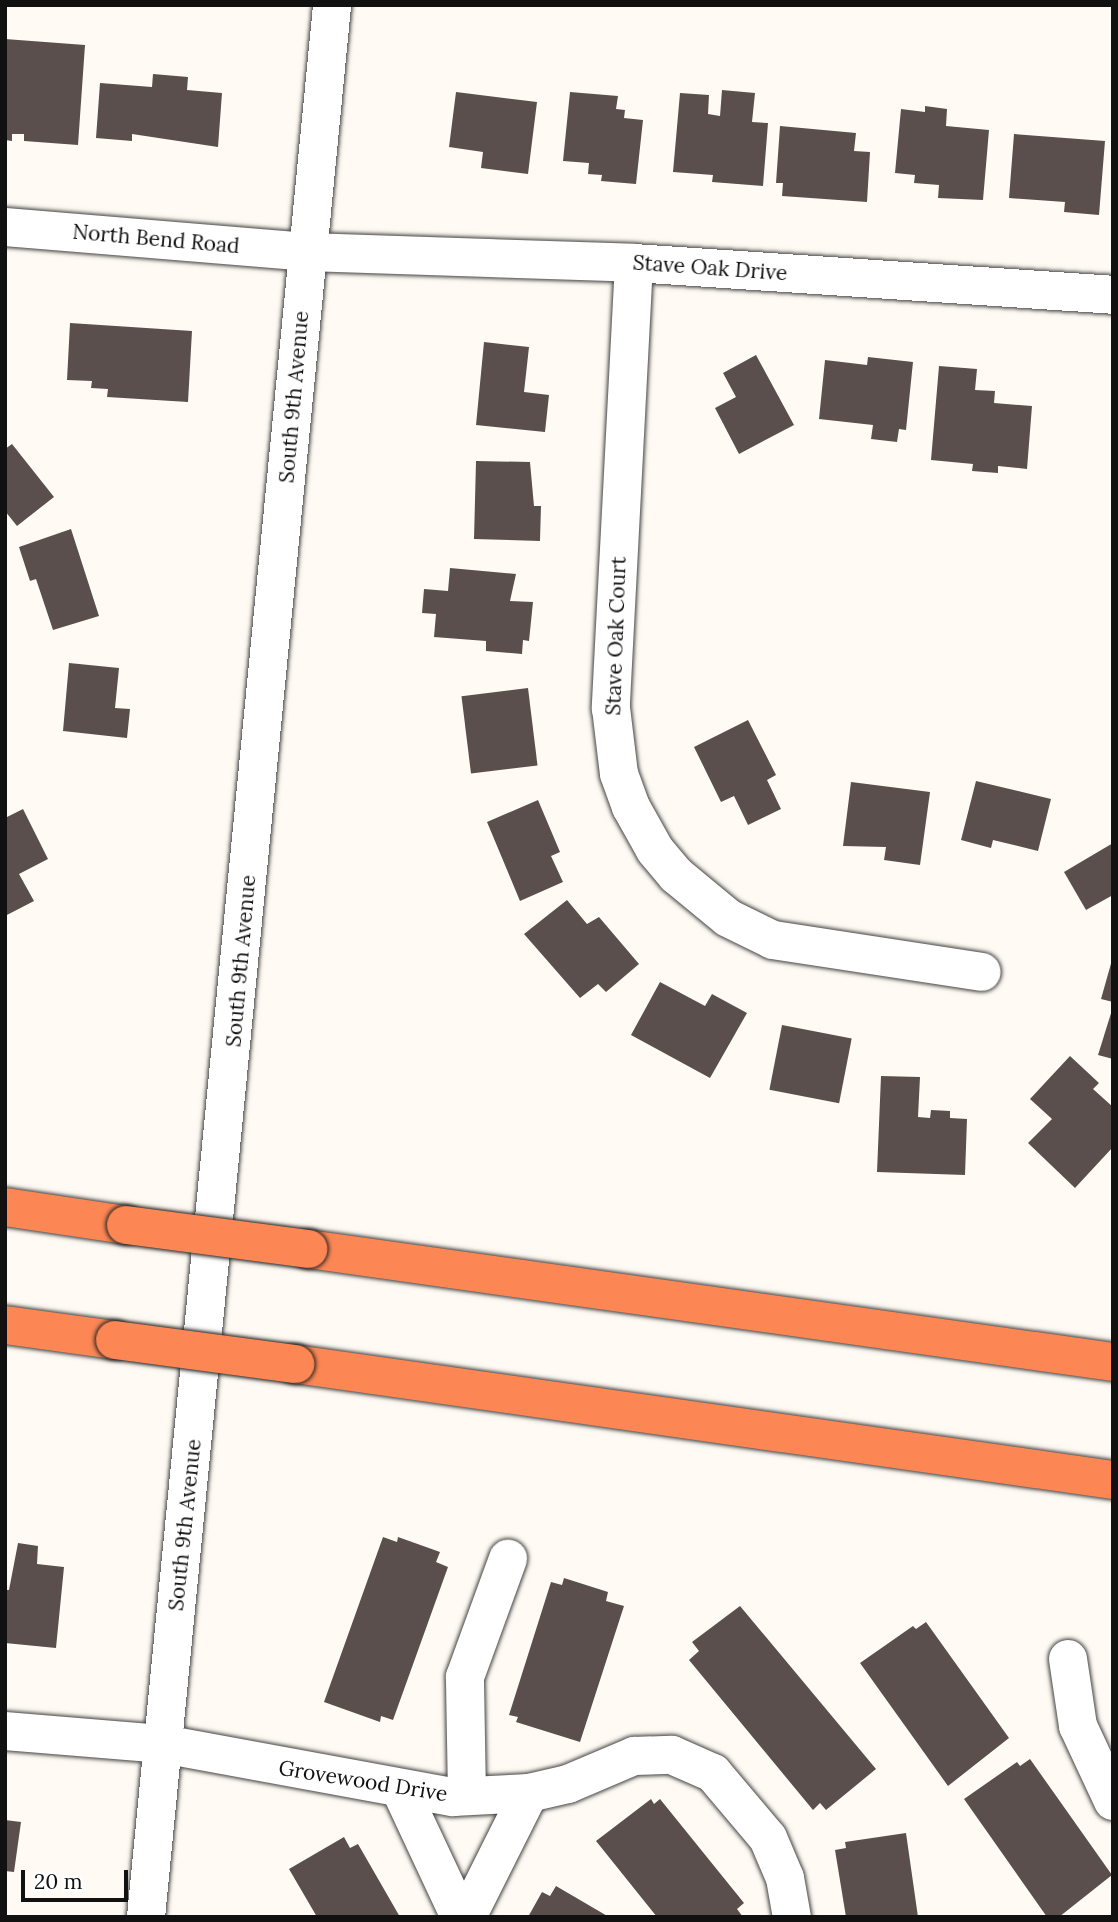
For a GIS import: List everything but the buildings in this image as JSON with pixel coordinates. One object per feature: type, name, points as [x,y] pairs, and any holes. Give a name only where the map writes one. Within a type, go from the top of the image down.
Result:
[{"type":"highway","points":[[5,1207],[1113,1362]]},
{"type":"highway","points":[[5,1325],[1113,1480]]},
{"type":"street","name":"South 9th Avenue","points":[[146,1917],[332,5]]},
{"type":"street","name":"North Bend Road","points":[[5,227],[307,252]]},
{"type":"street","name":"Stave Oak Drive","points":[[307,252],[634,263],[1113,295]]},
{"type":"street","name":"Stave Oak Court","points":[[634,263],[611,708],[620,774],[631,807],[655,850],[677,875],[728,918],[773,940],[982,972]]},
{"type":"street","points":[[467,1796],[465,1677],[508,1559]]},
{"type":"street","points":[[1068,1659],[1078,1726],[1113,1801]]},
{"type":"street","name":"Grovewood Drive","points":[[5,1731],[163,1744],[401,1791],[467,1796],[529,1793],[653,1753],[708,1770],[768,1838],[785,1878],[792,1917]]},
{"type":"street","points":[[401,1791],[460,1917]]},
{"type":"street","points":[[467,1917],[529,1793]]}]
